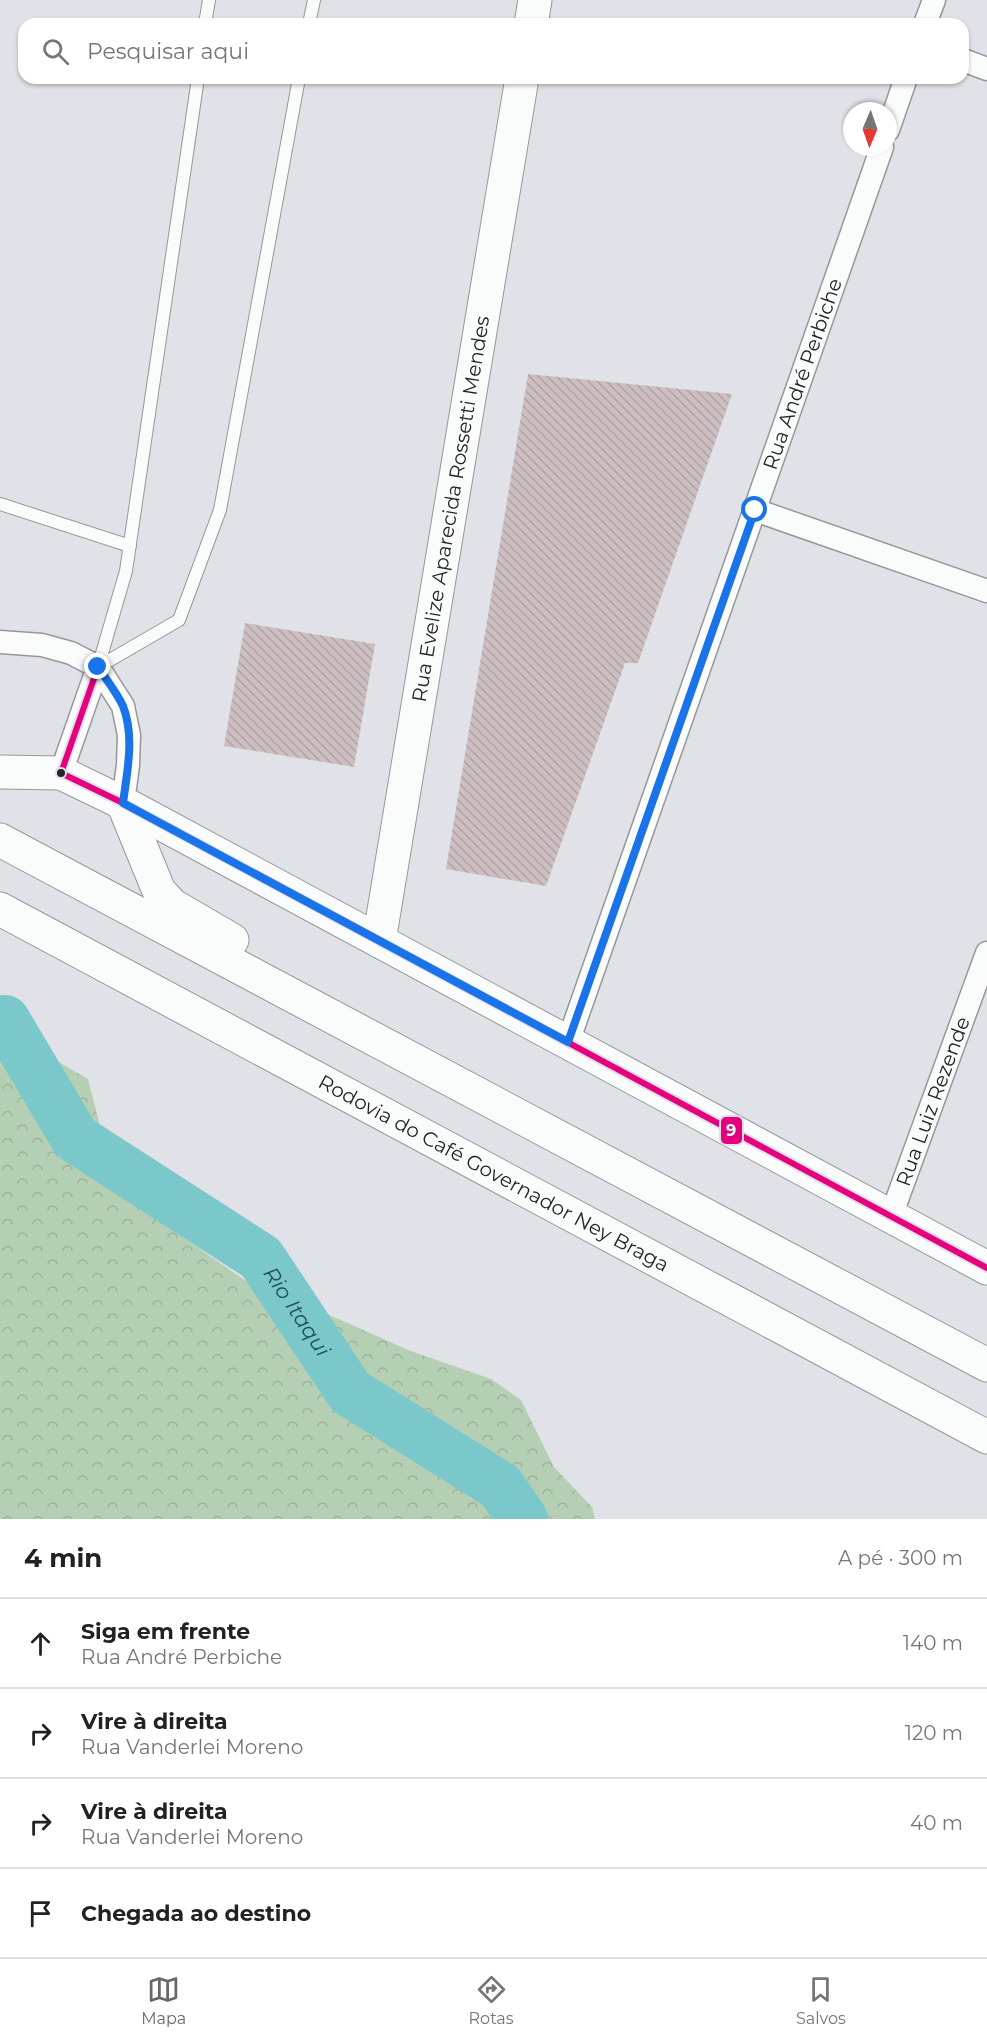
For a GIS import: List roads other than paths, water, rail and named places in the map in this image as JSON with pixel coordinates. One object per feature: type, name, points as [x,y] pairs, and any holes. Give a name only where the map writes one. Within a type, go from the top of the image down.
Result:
[{"type":"main road","points":[[532,18],[535,0]]},
{"type":"main road","name":"Rua Evelize Aparecida Rossetti Mendes","points":[[379,940],[521,84]]},
{"type":"main road","points":[[0,772],[61,773],[123,803],[987,1268]]},
{"type":"main road","points":[[123,803],[159,891],[172,905],[320,988],[412,1061]]},
{"type":"main road","points":[[0,840],[987,1365]]},
{"type":"main road","name":"Rodovia do Café Governador Ney Braga","points":[[0,909],[987,1437]]},
{"type":"street","points":[[927,18],[934,0]]},
{"type":"street","points":[[969,62],[987,69]]},
{"type":"street","points":[[897,104],[904,84]]},
{"type":"street","name":"Rua André Perbiche","points":[[568,1042],[879,156]]},
{"type":"street","points":[[755,510],[987,591]]},
{"type":"street","points":[[0,642],[42,645],[70,653],[98,667],[123,706],[129,735],[123,803]]},
{"type":"street","points":[[61,773],[98,667]]},
{"type":"street","name":"Rua Luiz Rezende","points":[[891,1216],[987,953]]},
{"type":"lane","points":[[207,18],[209,0]]},
{"type":"lane","points":[[310,18],[314,0]]},
{"type":"lane","points":[[98,667],[126,571],[197,84]]},
{"type":"lane","points":[[98,667],[179,620],[220,510],[299,84]]},
{"type":"lane","points":[[0,504],[130,546]]},
{"type":"waterway","name":"Rio Itaqui","points":[[5,1020],[75,1138],[261,1258],[350,1392],[500,1486],[523,1519]]}]
